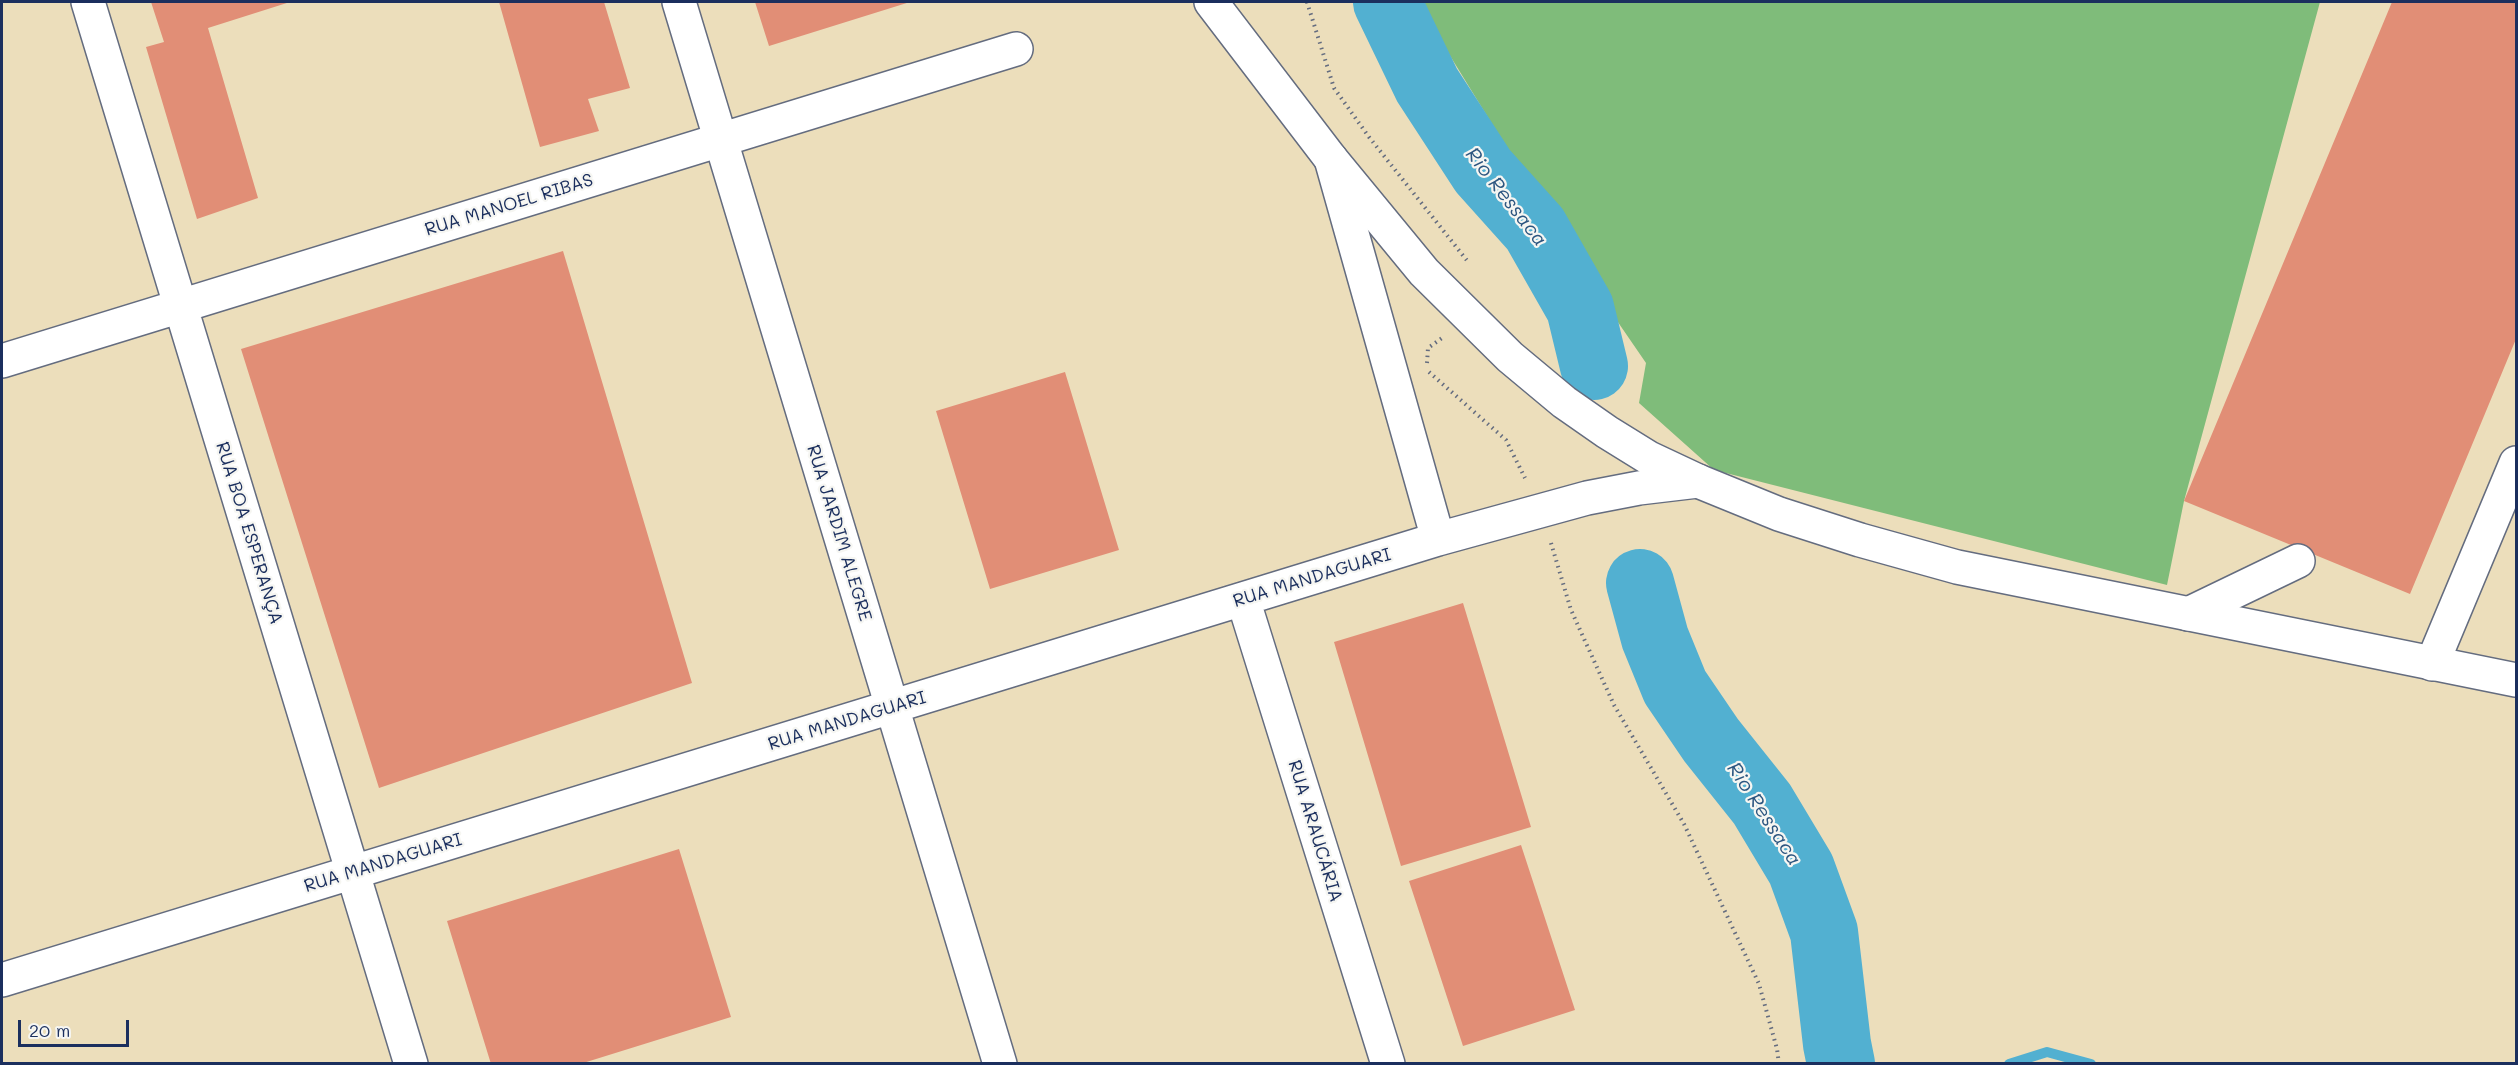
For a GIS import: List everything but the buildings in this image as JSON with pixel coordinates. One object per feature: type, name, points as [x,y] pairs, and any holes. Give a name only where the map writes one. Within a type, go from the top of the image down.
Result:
[{"type":"street","name":"RUA BOA ESPERANÇA","points":[[88,2],[411,1064]]},
{"type":"street","name":"RUA JARDIM ALEGRE","points":[[679,2],[1000,1064]]},
{"type":"street","points":[[1211,2],[1331,159],[1424,272],[1510,357],[1563,402],[1649,458],[1779,514],[1860,540],[1957,567],[2517,680]]},
{"type":"street","name":"RUA MANOEL RIBAS","points":[[2,361],[1016,49]]},
{"type":"street","points":[[1331,159],[1438,539]]},
{"type":"street","points":[[2432,664],[2517,463]]},
{"type":"street","name":"RUA MANDAGUARI","points":[[2,980],[1438,539],[1587,498],[1639,488],[1698,481]]},
{"type":"street","points":[[2188,614],[2298,561]]},
{"type":"street","name":"RUA ARAUCÁRIA","points":[[1243,599],[1388,1064]]},
{"type":"green space","points":[[1417,2],[2320,2],[2184,501],[2167,585],[1714,470],[1639,403],[1646,363],[1578,264]]},
{"type":"waterway","name":"Rio Ressaca","points":[[1387,2],[1427,85],[1483,171],[1535,229],[1580,308],[1594,366]]},
{"type":"waterway","name":"Rio Ressaca","points":[[1640,583],[1655,638],[1675,687],[1711,740],[1762,804],[1801,869],[1824,932],[1841,1064]]},
{"type":"waterway","points":[[2009,1064],[2047,1052],[2091,1064]]}]
